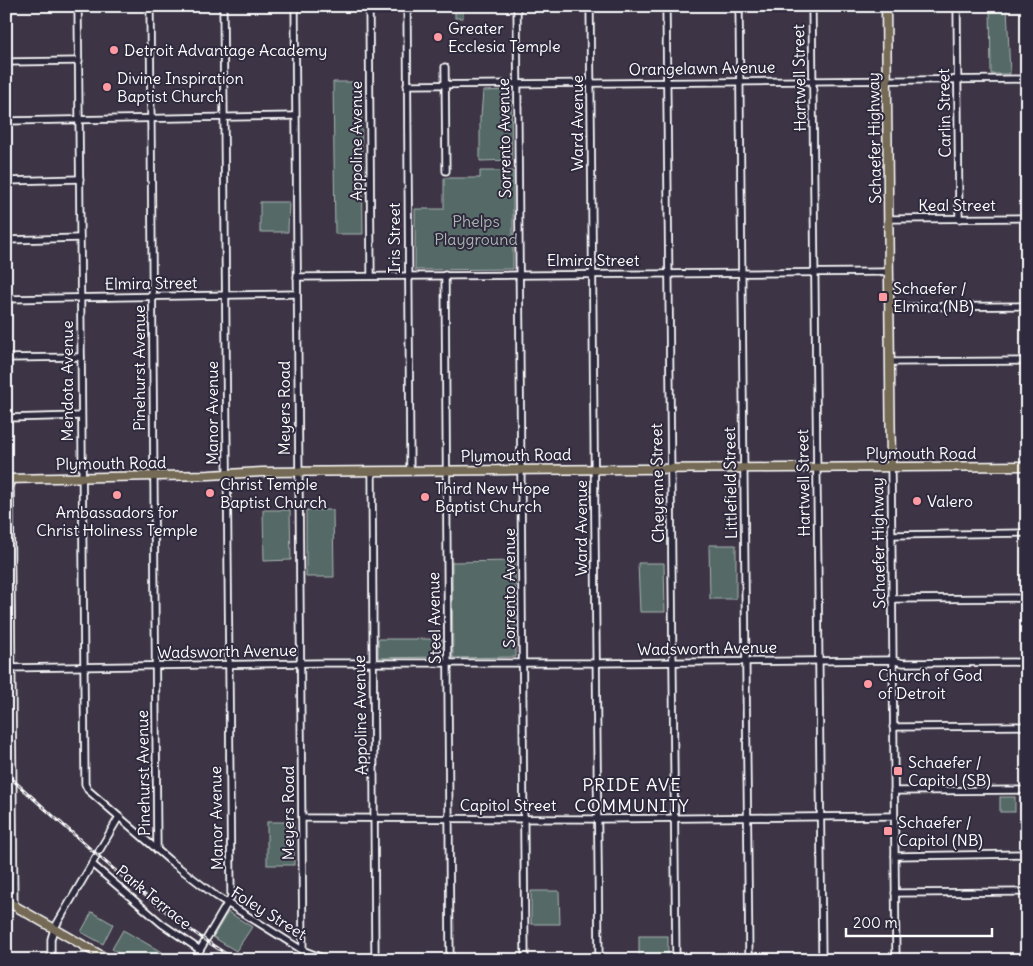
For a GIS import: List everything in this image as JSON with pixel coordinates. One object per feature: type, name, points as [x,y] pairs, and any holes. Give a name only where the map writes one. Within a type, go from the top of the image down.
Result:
[{"type":"main road","name":"Schaefer Highway","points":[[886,6],[891,466]]},
{"type":"main road","name":"Plymouth Road","points":[[8,479],[410,470],[1027,466]]},
{"type":"main road","points":[[6,902],[109,960]]},
{"type":"street","name":"Mendota Avenue","points":[[78,6],[85,786]]},
{"type":"street","name":"Pinehurst Avenue","points":[[150,6],[157,850]]},
{"type":"street","name":"Manor Avenue","points":[[194,960],[228,904],[230,897],[223,6]]},
{"type":"street","name":"Meyers Road","points":[[295,6],[303,960]]},
{"type":"street","name":"Appoline Avenue","points":[[369,6],[371,276]]},
{"type":"street","name":"Iris Street","points":[[407,6],[410,470]]},
{"type":"street","name":"Sorrento Avenue","points":[[517,6],[525,960]]},
{"type":"street","name":"Ward Avenue","points":[[590,6],[599,960]]},
{"type":"street","name":"Cheyenne Street","points":[[666,6],[676,960]]},
{"type":"street","name":"Littlefield Street","points":[[739,6],[749,960]]},
{"type":"street","name":"Hartwell Street","points":[[812,6],[822,960]]},
{"type":"street","name":"Carlin Street","points":[[957,6],[959,218]]},
{"type":"street","points":[[6,62],[79,61]]},
{"type":"street","points":[[445,67],[446,171]]},
{"type":"street","name":"Orangelawn Avenue","points":[[407,85],[1027,79]]},
{"type":"street","points":[[6,121],[295,116]]},
{"type":"street","points":[[6,181],[80,179]]},
{"type":"street","name":"Keal Street","points":[[888,219],[1027,218]]},
{"type":"street","points":[[6,240],[80,238]]},
{"type":"street","name":"Elmira Street","points":[[297,277],[889,272]]},
{"type":"street","name":"Steel Avenue","points":[[445,275],[450,960]]},
{"type":"street","name":"Elmira Street","points":[[6,299],[297,294]]},
{"type":"street","points":[[889,307],[1027,306]]},
{"type":"street","points":[[6,358],[81,357]]},
{"type":"street","points":[[890,362],[1027,361]]},
{"type":"street","points":[[6,418],[81,416]]},
{"type":"street","name":"Schaefer Highway","points":[[891,466],[896,960]]},
{"type":"street","name":"Appoline Avenue","points":[[372,471],[375,960]]},
{"type":"street","points":[[8,479],[9,668],[14,906]]},
{"type":"street","points":[[891,535],[1027,534]]},
{"type":"street","points":[[892,599],[1027,598]]},
{"type":"street","name":"Wadsworth Avenue","points":[[9,668],[300,663],[892,660],[903,663],[1027,662]]},
{"type":"street","points":[[893,727],[1027,726]]},
{"type":"street","name":"Foley Street","points":[[85,786],[157,850],[216,896],[302,950],[328,960]]},
{"type":"street","points":[[894,791],[1027,790]]},
{"type":"street","name":"Capitol Street","points":[[302,818],[597,819],[894,816]]},
{"type":"street","points":[[51,960],[51,939],[54,928],[119,817]]},
{"type":"street","points":[[894,856],[1027,854]]},
{"type":"street","name":"Park Terrace","points":[[92,864],[162,924],[200,950]]},
{"type":"street","points":[[895,893],[1027,892]]},
{"type":"green space","points":[[455,6],[463,6],[463,18],[455,18]]},
{"type":"green space","points":[[990,6],[1007,6],[1010,74],[991,74]]},
{"type":"green space","points":[[333,82],[361,82],[363,234],[335,234]]},
{"type":"green space","points":[[511,90],[512,160],[480,161],[480,116],[483,91]]},
{"type":"green space","name":"Phelps Playground","points":[[480,171],[513,171],[513,269],[415,270],[415,209],[444,209],[444,178],[480,178]]},
{"type":"green space","points":[[260,202],[289,202],[288,232],[260,232]]},
{"type":"green space","points":[[263,510],[290,510],[291,560],[264,561]]},
{"type":"green space","points":[[306,510],[333,510],[334,577],[306,577]]},
{"type":"green space","points":[[709,545],[736,545],[736,599],[710,599]]},
{"type":"green space","points":[[515,561],[516,657],[453,658],[452,562]]},
{"type":"green space","points":[[638,563],[664,563],[665,612],[640,612]]},
{"type":"green space","points":[[378,639],[442,639],[442,657],[378,658]]},
{"type":"green space","points":[[1000,797],[1015,797],[1015,812],[1000,812]]},
{"type":"green space","points":[[267,822],[294,822],[294,865],[267,865]]},
{"type":"green space","points":[[531,891],[559,891],[560,924],[531,924]]},
{"type":"green space","points":[[92,912],[113,924],[103,944],[81,932]]},
{"type":"green space","points":[[228,912],[252,927],[236,951],[213,937]]},
{"type":"green space","points":[[123,930],[165,954],[161,960],[131,960],[112,949]]},
{"type":"green space","points":[[639,936],[668,936],[668,960],[639,960]]},
{"type":"railway","points":[[6,774],[146,896],[175,919],[236,960]]},
{"type":"place","name":"Greater Ecclesia Temple","points":[[438,37]]},
{"type":"place","name":"Detroit Advantage Academy","points":[[114,50]]},
{"type":"place","name":"Divine Inspiration Baptist Church","points":[[107,87]]},
{"type":"place","name":"Schaefer / Elmira (NB)","points":[[883,297]]},
{"type":"place","name":"Christ Temple Baptist Church","points":[[210,493]]},
{"type":"place","name":"Ambassadors for Christ Holiness Temple","points":[[117,495]]},
{"type":"place","name":"Third New Hope Baptist Church","points":[[425,497]]},
{"type":"place","name":"Valero","points":[[917,501]]},
{"type":"place","name":"Church of God of Detroit","points":[[868,684]]},
{"type":"place","name":"Schaefer / Capitol (SB)","points":[[898,771]]},
{"type":"place","name":"Schaefer / Capitol (NB)","points":[[888,831]]},
{"type":"district","name":"PRIDE AVE COMMUNITY","points":[[632,795]]}]
